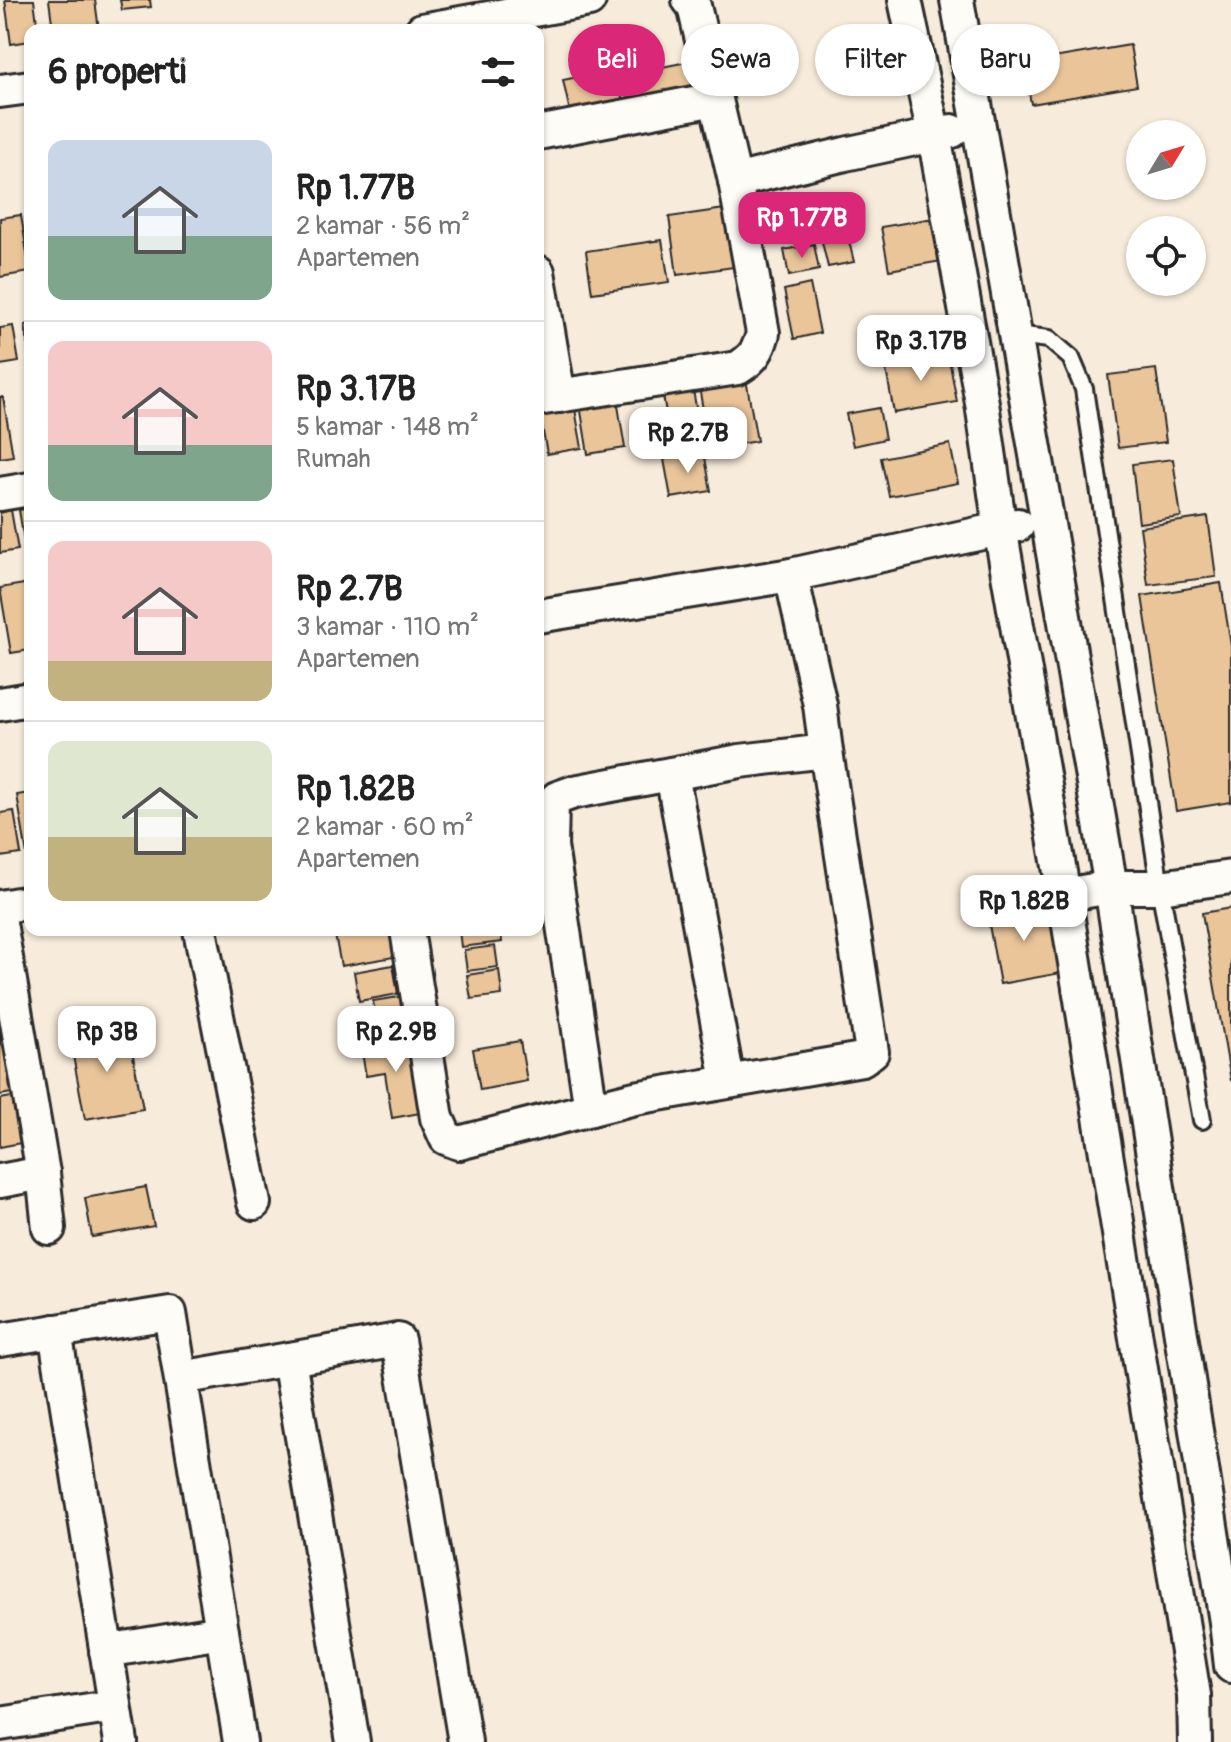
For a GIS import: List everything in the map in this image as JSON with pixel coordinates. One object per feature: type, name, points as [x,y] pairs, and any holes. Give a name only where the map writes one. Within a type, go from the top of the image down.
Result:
[{"type":"street","points":[[494,24],[589,0]]},
{"type":"street","points":[[544,341],[549,398],[738,368],[756,354],[763,333],[735,181],[694,6],[689,0]]},
{"type":"street","points":[[905,0],[934,135],[982,403],[1000,528],[1064,895],[1194,1695],[1195,1742]]},
{"type":"street","points":[[957,0],[1111,887],[1231,1666]]},
{"type":"street","points":[[0,91],[24,88]]},
{"type":"street","points":[[544,132],[715,99]]},
{"type":"street","points":[[735,181],[979,127]]},
{"type":"street","points":[[982,403],[1027,396]]},
{"type":"street","points":[[0,494],[24,490]]},
{"type":"street","points":[[544,615],[791,575],[1047,520]]},
{"type":"street","points":[[408,936],[437,1118],[446,1138],[459,1143],[635,1098],[862,1059],[872,1052],[820,705],[791,575]]},
{"type":"street","points":[[0,704],[24,700]]},
{"type":"street","points":[[591,1109],[551,846],[552,803],[574,792],[750,760],[826,751]]},
{"type":"street","points":[[672,774],[728,1081]]},
{"type":"street","points":[[1064,895],[1111,887],[1160,887],[1231,877]]},
{"type":"street","points":[[0,907],[24,903]]},
{"type":"street","points":[[0,923],[43,1173],[49,1228]]},
{"type":"street","points":[[201,936],[254,1203]]},
{"type":"street","points":[[0,1181],[43,1173]]},
{"type":"street","points":[[0,1340],[170,1313],[240,1742]]},
{"type":"street","points":[[55,1331],[121,1742]]},
{"type":"street","points":[[181,1378],[398,1340],[465,1742]]},
{"type":"street","points":[[289,1359],[353,1742]]},
{"type":"street","points":[[106,1651],[222,1632]]},
{"type":"street","points":[[2,1723],[115,1706]]},
{"type":"lane","points":[[1016,335],[1049,339],[1071,358],[1084,389],[1160,887],[1202,1120]]},
{"type":"building","points":[[5,0],[34,0],[37,24],[24,24],[24,42],[11,44]]},
{"type":"building","points":[[49,0],[95,0],[98,24],[52,24]]},
{"type":"building","points":[[120,0],[150,0],[151,7],[122,10]]},
{"type":"building","points":[[1130,45],[1137,86],[1031,104],[1030,96],[1060,96],[1060,57]]},
{"type":"building","points":[[681,63],[681,96],[687,96],[639,105],[637,96],[665,96],[665,66]]},
{"type":"building","points":[[568,79],[568,96],[622,96],[624,106],[571,117],[563,80]]},
{"type":"building","points":[[732,208],[741,266],[677,275],[669,217]]},
{"type":"building","points":[[21,215],[24,273],[0,277],[0,218]]},
{"type":"building","points":[[934,218],[942,261],[889,270],[881,227]]},
{"type":"building","points":[[848,237],[854,262],[828,267],[822,242]]},
{"type":"building","points":[[662,240],[669,282],[592,293],[586,251]]},
{"type":"building","points":[[814,244],[819,270],[789,276],[784,250]]},
{"type":"building","points":[[810,284],[820,333],[794,339],[784,290]]},
{"type":"building","points":[[13,326],[19,362],[0,365],[0,328]]},
{"type":"building","points":[[948,353],[957,402],[894,413],[885,364]]},
{"type":"building","points":[[1156,369],[1166,442],[1118,448],[1108,375]]},
{"type":"building","points":[[746,379],[757,441],[710,449],[699,387]]},
{"type":"building","points":[[692,384],[701,436],[671,441],[662,390]]},
{"type":"building","points":[[616,393],[625,448],[588,454],[579,399]]},
{"type":"building","points":[[0,397],[3,397],[13,456],[0,458]]},
{"type":"building","points":[[879,408],[885,439],[853,446],[846,414]]},
{"type":"building","points":[[575,409],[582,448],[547,454],[544,414]]},
{"type":"building","points":[[950,444],[958,483],[889,496],[881,458]]},
{"type":"building","points":[[704,452],[711,491],[671,498],[664,459]]},
{"type":"building","points":[[1173,459],[1181,517],[1139,523],[1132,464]]},
{"type":"building","points":[[24,509],[24,540],[19,510]]},
{"type":"building","points":[[11,510],[18,550],[0,553],[0,513]]},
{"type":"building","points":[[1208,517],[1216,577],[1148,585],[1140,527]]},
{"type":"building","points":[[1221,583],[1231,646],[1231,802],[1176,811],[1142,596]]},
{"type":"building","points":[[24,584],[24,651],[11,653],[0,588]]},
{"type":"building","points":[[24,794],[24,837],[17,795]]},
{"type":"building","points":[[14,811],[21,854],[0,857],[0,813]]},
{"type":"building","points":[[1049,903],[1061,973],[1000,984],[987,914]]},
{"type":"building","points":[[1231,908],[1231,1081],[1202,913]]},
{"type":"building","points":[[335,936],[391,936],[394,957],[341,966]]},
{"type":"building","points":[[460,936],[502,936],[502,942],[461,947]]},
{"type":"building","points":[[495,946],[498,967],[467,971],[464,950]]},
{"type":"building","points":[[393,965],[398,994],[359,1001],[354,972]]},
{"type":"building","points":[[499,970],[502,995],[471,999],[467,975]]},
{"type":"building","points":[[406,996],[410,1023],[378,1029],[373,1001]]},
{"type":"building","points":[[0,1017],[18,1092],[0,1095]]},
{"type":"building","points":[[128,1029],[143,1109],[85,1119],[70,1040]]},
{"type":"building","points":[[394,1035],[397,1050],[415,1047],[426,1112],[392,1118],[385,1073],[366,1076],[360,1041]]},
{"type":"building","points":[[520,1041],[527,1081],[480,1090],[473,1049]]},
{"type":"building","points":[[23,1095],[31,1141],[0,1147],[0,1099]]},
{"type":"building","points":[[146,1187],[154,1226],[92,1237],[85,1198]]}]
